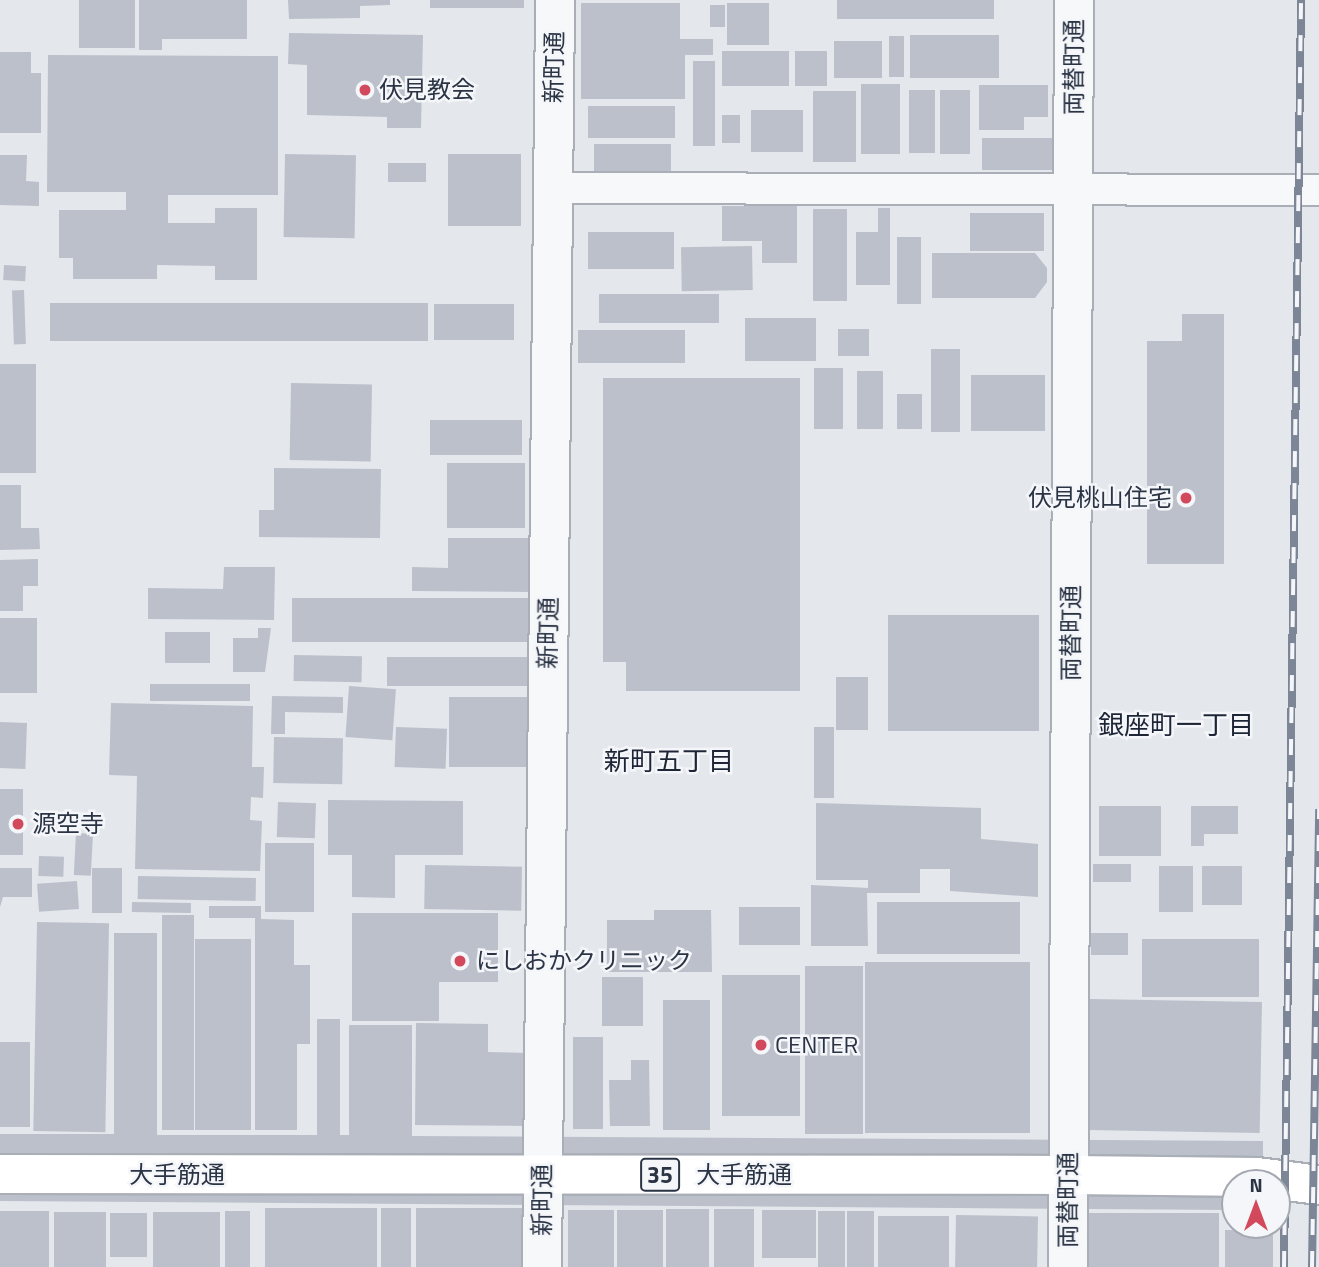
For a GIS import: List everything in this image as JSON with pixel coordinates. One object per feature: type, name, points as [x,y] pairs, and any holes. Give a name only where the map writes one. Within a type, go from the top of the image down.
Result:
[{"type":"main road","name":"大手筋通","points":[[0,1174],[1068,1175],[1257,1177],[1319,1185]]},
{"type":"street","name":"新町通","points":[[542,1267],[555,0]]},
{"type":"street","name":"両替町通","points":[[1068,1267],[1074,0]]},
{"type":"lane","points":[[552,188],[1074,194],[1319,190]]},
{"type":"building","points":[[79,0],[135,0],[135,48],[79,48]]},
{"type":"building","points":[[139,0],[247,0],[247,39],[162,39],[162,50],[139,50]]},
{"type":"building","points":[[288,0],[390,0],[390,5],[360,6],[360,18],[289,19]]},
{"type":"building","points":[[430,0],[524,0],[524,8],[430,8]]},
{"type":"building","points":[[837,0],[994,0],[994,19],[837,19]]},
{"type":"building","points":[[581,3],[680,3],[680,39],[713,39],[713,55],[685,55],[685,99],[581,99]]},
{"type":"building","points":[[727,3],[769,3],[769,45],[727,45]]},
{"type":"building","points":[[710,5],[725,5],[725,27],[710,27]]},
{"type":"building","name":"伏見教会","points":[[289,33],[423,35],[421,128],[387,128],[387,117],[307,115],[307,65],[288,64]]},
{"type":"building","points":[[910,35],[999,35],[999,78],[910,78]]},
{"type":"building","points":[[889,36],[904,36],[904,77],[889,77]]},
{"type":"building","points":[[834,41],[882,41],[882,78],[834,78]]},
{"type":"building","points":[[722,51],[789,51],[789,86],[722,86]]},
{"type":"building","points":[[795,51],[827,51],[827,86],[795,86]]},
{"type":"building","points":[[0,52],[31,52],[31,73],[41,73],[41,133],[0,133]]},
{"type":"building","points":[[48,55],[278,56],[278,195],[168,195],[168,223],[215,223],[215,208],[257,208],[257,280],[215,280],[215,266],[157,265],[157,279],[73,279],[73,258],[59,258],[59,210],[126,210],[126,192],[47,192]]},
{"type":"building","points":[[693,61],[715,61],[715,146],[693,146]]},
{"type":"building","points":[[861,84],[900,84],[900,154],[861,154]]},
{"type":"building","points":[[979,85],[1048,85],[1048,117],[1024,117],[1024,130],[979,130]]},
{"type":"building","points":[[909,90],[935,90],[935,153],[909,153]]},
{"type":"building","points":[[940,90],[970,90],[970,154],[940,154]]},
{"type":"building","points":[[813,91],[856,91],[856,162],[813,162]]},
{"type":"building","points":[[588,106],[675,106],[675,138],[588,138]]},
{"type":"building","points":[[751,110],[803,110],[803,152],[751,152]]},
{"type":"building","points":[[722,115],[740,115],[740,143],[722,143]]},
{"type":"building","points":[[982,138],[1053,138],[1053,170],[982,170]]},
{"type":"building","points":[[594,144],[671,144],[671,178],[594,178]]},
{"type":"building","points":[[285,154],[356,155],[355,238],[284,237]]},
{"type":"building","points":[[448,154],[521,154],[521,226],[448,226]]},
{"type":"building","points":[[0,155],[27,155],[26,181],[39,182],[39,206],[0,205]]},
{"type":"building","points":[[388,163],[426,163],[426,182],[388,182]]},
{"type":"building","points":[[722,206],[797,206],[797,263],[762,263],[762,241],[722,241]]},
{"type":"building","points":[[878,208],[890,208],[890,285],[856,285],[856,232],[878,232]]},
{"type":"building","points":[[813,209],[847,209],[847,301],[813,301]]},
{"type":"building","points":[[970,213],[1044,213],[1044,251],[970,251]]},
{"type":"building","points":[[588,232],[674,232],[674,269],[588,269]]},
{"type":"building","points":[[897,237],[921,237],[921,304],[897,304]]},
{"type":"building","points":[[752,246],[753,290],[682,291],[681,247]]},
{"type":"building","points":[[932,253],[1035,253],[1047,268],[1047,282],[1035,298],[932,298]]},
{"type":"building","points":[[4,265],[26,266],[25,281],[3,280]]},
{"type":"building","points":[[12,290],[24,290],[26,344],[14,344]]},
{"type":"building","points":[[599,294],[719,294],[719,323],[599,323]]},
{"type":"building","points":[[50,303],[428,303],[428,341],[50,341]]},
{"type":"building","points":[[434,304],[514,304],[514,340],[434,340]]},
{"type":"building","name":"伏見桃山住宅","points":[[1182,314],[1224,314],[1224,564],[1147,564],[1147,341],[1182,341]]},
{"type":"building","points":[[745,318],[816,318],[816,361],[745,361]]},
{"type":"building","points":[[838,329],[869,329],[869,356],[838,356]]},
{"type":"building","points":[[578,330],[685,330],[685,363],[578,363]]},
{"type":"building","points":[[931,349],[960,349],[960,432],[931,432]]},
{"type":"building","points":[[0,364],[36,364],[36,473],[0,473]]},
{"type":"building","points":[[814,368],[843,368],[843,429],[814,429]]},
{"type":"building","points":[[857,371],[883,371],[883,429],[857,429]]},
{"type":"building","points":[[971,375],[1045,375],[1045,431],[971,431]]},
{"type":"building","points":[[603,378],[800,378],[800,691],[626,691],[626,662],[603,662]]},
{"type":"building","points":[[291,383],[372,384],[371,461],[290,460]]},
{"type":"building","points":[[897,394],[922,394],[922,429],[897,429]]},
{"type":"building","points":[[430,420],[522,420],[522,455],[430,455]]},
{"type":"building","points":[[447,463],[525,463],[525,528],[447,528]]},
{"type":"building","points":[[274,468],[381,469],[380,538],[259,537],[259,510],[274,510]]},
{"type":"building","points":[[0,485],[21,485],[21,528],[39,528],[40,549],[0,550]]},
{"type":"building","points":[[448,538],[528,538],[528,592],[412,591],[412,567],[448,568]]},
{"type":"building","points":[[38,559],[38,586],[23,586],[23,611],[0,611],[0,560]]},
{"type":"building","points":[[224,567],[275,567],[274,620],[148,619],[148,588],[223,589]]},
{"type":"building","points":[[292,598],[529,598],[529,642],[292,642]]},
{"type":"building","points":[[888,615],[1039,615],[1039,731],[888,731]]},
{"type":"building","points":[[0,618],[37,618],[37,693],[0,693]]},
{"type":"building","points":[[258,628],[271,628],[265,672],[233,672],[233,638],[258,638]]},
{"type":"building","points":[[165,632],[210,632],[210,663],[165,663]]},
{"type":"building","points":[[294,655],[362,656],[362,682],[294,681]]},
{"type":"building","points":[[387,657],[528,657],[528,686],[387,686]]},
{"type":"building","points":[[836,677],[868,677],[868,730],[836,730]]},
{"type":"building","points":[[150,684],[250,684],[250,701],[150,701]]},
{"type":"building","points":[[349,686],[396,689],[392,740],[345,737]]},
{"type":"building","points":[[272,696],[343,697],[343,713],[285,712],[285,734],[271,734]]},
{"type":"building","points":[[449,697],[530,697],[530,767],[449,767]]},
{"type":"building","points":[[111,703],[253,706],[252,767],[264,767],[263,798],[251,797],[250,820],[262,821],[260,871],[135,869],[137,776],[109,775]]},
{"type":"building","points":[[0,722],[27,723],[25,769],[0,768]]},
{"type":"building","points":[[396,727],[447,729],[446,769],[395,767]]},
{"type":"building","points":[[814,727],[834,727],[834,798],[814,798]]},
{"type":"building","points":[[274,737],[343,738],[342,784],[273,783]]},
{"type":"building","points":[[0,789],[23,789],[23,855],[0,855]]},
{"type":"building","points":[[328,800],[463,801],[463,855],[395,855],[395,898],[352,897],[352,855],[328,855]]},
{"type":"building","points":[[278,802],[316,803],[315,838],[277,837]]},
{"type":"building","points":[[816,803],[981,808],[981,839],[1038,844],[1038,897],[950,891],[950,869],[920,869],[920,893],[867,893],[868,946],[811,946],[811,885],[868,888],[868,880],[816,880]]},
{"type":"building","points":[[1099,806],[1161,806],[1161,856],[1099,856]]},
{"type":"building","points":[[1191,806],[1238,806],[1238,834],[1204,834],[1204,846],[1191,846]]},
{"type":"building","points":[[76,833],[93,834],[91,876],[74,875]]},
{"type":"building","points":[[265,843],[314,843],[314,912],[265,912]]},
{"type":"building","points":[[39,856],[64,857],[63,877],[38,876]]},
{"type":"building","points":[[1093,864],[1131,864],[1131,882],[1093,882]]},
{"type":"building","points":[[425,865],[522,867],[521,911],[424,909]]},
{"type":"building","points":[[1159,866],[1193,866],[1193,912],[1159,912]]},
{"type":"building","points":[[1202,866],[1242,866],[1242,905],[1202,905]]},
{"type":"building","points":[[0,868],[32,868],[32,897],[3,897],[0,907]]},
{"type":"building","points":[[92,868],[122,868],[122,913],[92,913]]},
{"type":"building","points":[[138,876],[256,878],[256,901],[138,899]]},
{"type":"building","points":[[77,881],[79,909],[39,912],[37,884]]},
{"type":"building","points":[[132,902],[191,903],[191,913],[132,912]]},
{"type":"building","points":[[877,902],[1020,902],[1020,954],[877,954]]},
{"type":"building","points":[[209,906],[261,906],[261,919],[294,920],[294,965],[310,965],[310,1044],[297,1044],[297,1130],[255,1130],[255,918],[209,918]]},
{"type":"building","points":[[739,907],[800,907],[800,945],[739,945]]},
{"type":"building","points":[[654,910],[711,910],[712,972],[607,972],[607,920],[654,920]]},
{"type":"building","points":[[352,913],[498,913],[498,982],[439,982],[439,1021],[352,1021]]},
{"type":"building","points":[[162,915],[194,915],[194,1130],[162,1130]]},
{"type":"building","points":[[37,922],[109,923],[105,1132],[33,1131]]},
{"type":"building","points":[[114,933],[157,933],[157,1135],[317,1135],[317,1019],[340,1019],[340,1135],[349,1135],[349,1025],[412,1025],[412,1136],[1263,1141],[1263,1169],[1221,1169],[1221,1210],[0,1201],[0,1134],[114,1134]]},
{"type":"building","points":[[1091,933],[1128,933],[1128,955],[1091,955]]},
{"type":"building","points":[[195,939],[251,939],[251,1130],[195,1130]]},
{"type":"building","points":[[1142,939],[1259,939],[1259,997],[1142,997]]},
{"type":"building","points":[[865,962],[1030,962],[1030,1133],[865,1133]]},
{"type":"building","points":[[805,966],[863,966],[863,1134],[805,1134]]},
{"type":"building","name":"CENTER","points":[[722,975],[800,975],[800,1116],[722,1116]]},
{"type":"building","points":[[602,977],[643,977],[643,1026],[602,1026]]},
{"type":"building","points":[[1090,999],[1262,1002],[1260,1133],[1088,1130]]},
{"type":"building","points":[[663,1000],[710,1000],[710,1130],[663,1130]]},
{"type":"building","points":[[416,1023],[488,1024],[488,1052],[531,1053],[530,1126],[415,1125]]},
{"type":"building","points":[[573,1037],[603,1037],[603,1129],[573,1129]]},
{"type":"building","points":[[0,1042],[30,1042],[30,1127],[0,1127]]},
{"type":"building","points":[[631,1060],[649,1060],[650,1126],[610,1126],[609,1080],[631,1080]]},
{"type":"building","points":[[265,1208],[377,1208],[377,1267],[265,1267]]},
{"type":"building","points":[[381,1208],[411,1208],[411,1267],[381,1267]]},
{"type":"building","points":[[416,1208],[538,1208],[538,1267],[416,1267]]},
{"type":"building","points":[[666,1209],[709,1209],[709,1267],[666,1267]]},
{"type":"building","points":[[714,1209],[754,1209],[754,1267],[714,1267]]},
{"type":"building","points":[[568,1210],[614,1210],[614,1267],[568,1267]]},
{"type":"building","points":[[617,1210],[663,1210],[663,1267],[617,1267]]},
{"type":"building","points":[[762,1210],[816,1210],[816,1258],[762,1258]]},
{"type":"building","points":[[0,1211],[49,1211],[49,1267],[0,1267]]},
{"type":"building","points":[[225,1211],[250,1211],[250,1267],[225,1267]]},
{"type":"building","points":[[818,1211],[845,1211],[845,1267],[818,1267]]},
{"type":"building","points":[[847,1211],[874,1211],[874,1267],[847,1267]]},
{"type":"building","points":[[54,1212],[106,1212],[106,1267],[54,1267]]},
{"type":"building","points":[[153,1212],[220,1212],[220,1267],[153,1267]]},
{"type":"building","points":[[110,1213],[147,1213],[147,1257],[110,1257]]},
{"type":"building","points":[[1084,1213],[1219,1213],[1219,1267],[1084,1267]]},
{"type":"building","points":[[956,1215],[1038,1216],[1037,1267],[955,1267]]},
{"type":"building","points":[[878,1216],[949,1216],[949,1267],[878,1267]]},
{"type":"building","points":[[1225,1239],[1273,1239],[1273,1267],[1225,1267]]},
{"type":"railway","points":[[1284,1267],[1301,0]]},
{"type":"railway","points":[[1312,1267],[1319,809]]},
{"type":"place","name":"伏見教会","points":[[365,90]]},
{"type":"place","name":"伏見桃山住宅","points":[[1186,498]]},
{"type":"place","name":"源空寺","points":[[18,824]]},
{"type":"place","name":"にしおかクリニック","points":[[460,961]]},
{"type":"place","name":"CENTER","points":[[761,1045]]},
{"type":"district","name":"銀座町一丁目","points":[[1176,725]]},
{"type":"district","name":"新町五丁目","points":[[669,761]]}]
